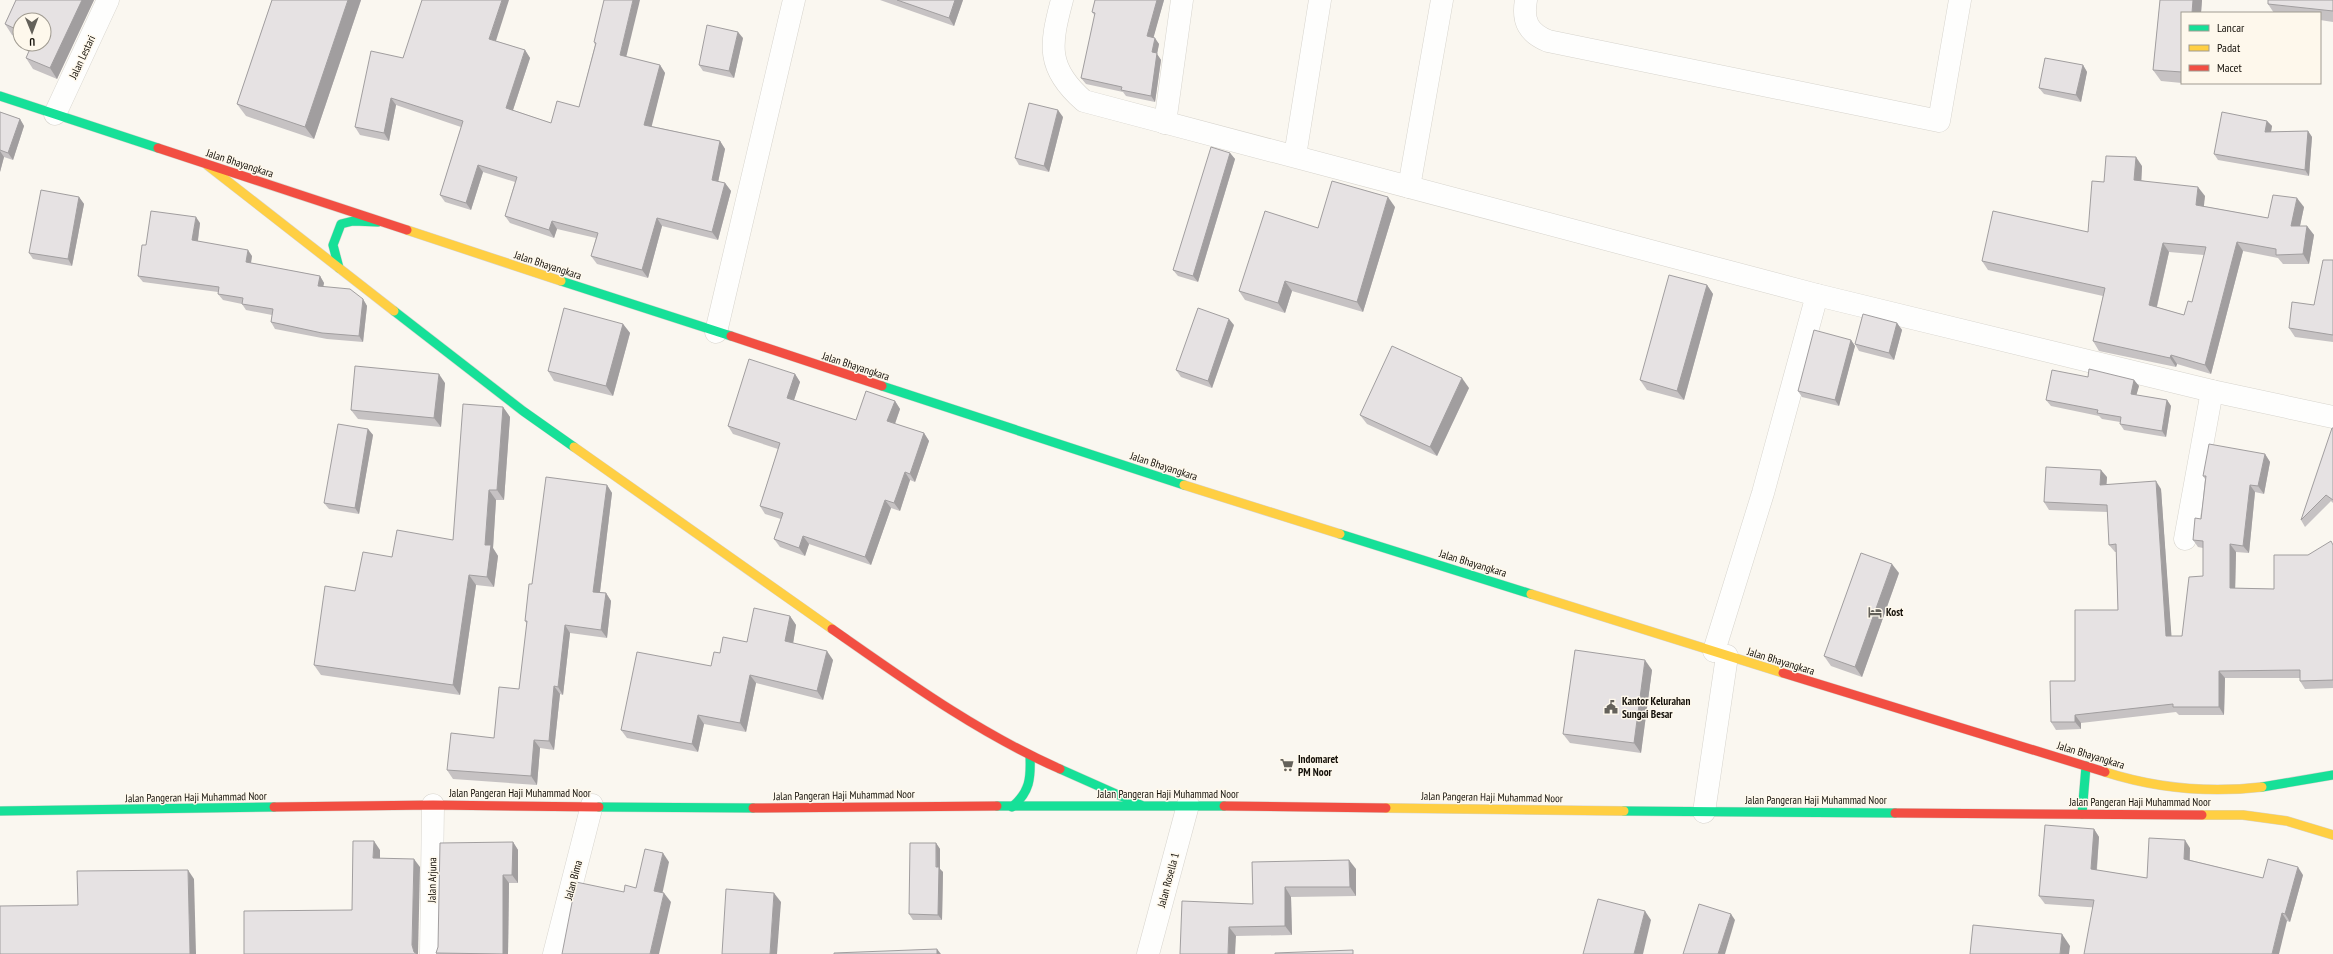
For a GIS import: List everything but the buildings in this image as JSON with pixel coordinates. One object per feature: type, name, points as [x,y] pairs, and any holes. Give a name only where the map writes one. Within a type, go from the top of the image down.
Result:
[{"type":"main road","name":"Jalan Bhayangkara","points":[[0,96],[1195,489],[1720,654],[2131,780],[2187,788],[2235,789],[2290,784],[2333,775]]},
{"type":"main road","points":[[206,165],[523,411],[920,691],[1030,756],[1141,805]]},
{"type":"main road","points":[[339,268],[334,255],[332,238],[341,224],[353,221],[380,222]]},
{"type":"main road","points":[[1012,807],[1029,792],[1031,777],[1030,756]]},
{"type":"main road","points":[[2082,814],[2086,766]]},
{"type":"main road","name":"Jalan Pangeran Haji Muhammad Noor","points":[[0,811],[433,805],[592,805],[734,808],[1188,805],[1704,812],[2243,815],[2287,821],[2333,835]]},
{"type":"street","name":"Jalan Lestari","points":[[55,114],[108,0]]},
{"type":"street","points":[[716,332],[794,0]]},
{"type":"street","points":[[1062,0],[1054,29],[1055,66],[1069,88],[1084,101],[1817,295],[2212,391],[2333,417]]},
{"type":"street","points":[[1165,123],[1182,0]]},
{"type":"street","points":[[1294,156],[1320,0]]},
{"type":"street","points":[[1409,187],[1442,0]]},
{"type":"street","points":[[1526,0],[1524,10],[1527,25],[1534,35],[1548,41],[1939,121],[1960,0]]},
{"type":"street","points":[[1704,812],[1720,654],[1817,295]]},
{"type":"street","points":[[2185,539],[2212,391]]},
{"type":"street","name":"Jalan Arjuna","points":[[431,954],[433,805]]},
{"type":"street","name":"Jalan Bima","points":[[554,954],[592,805]]},
{"type":"street","name":"Jalan Rosella 1","points":[[1148,954],[1188,805]]},
{"type":"traffic: fast","points":[[0,96],[158,148]]},
{"type":"traffic: fast","points":[[339,268],[333,245],[341,224],[353,221],[378,222]]},
{"type":"traffic: fast","points":[[561,281],[731,336]]},
{"type":"traffic: fast","points":[[394,311],[523,411],[574,447]]},
{"type":"traffic: fast","points":[[882,386],[1184,485]]},
{"type":"traffic: fast","points":[[1340,534],[1531,594]]},
{"type":"traffic: fast","points":[[1012,807],[1023,796],[1026,790],[1030,771],[1030,756]]},
{"type":"traffic: fast","points":[[2082,814],[2086,766]]},
{"type":"traffic: fast","points":[[1060,769],[1141,805]]},
{"type":"traffic: fast","points":[[2262,787],[2333,775]]},
{"type":"traffic: fast","points":[[997,806],[1224,806]]},
{"type":"traffic: fast","points":[[0,811],[274,807]]},
{"type":"traffic: fast","points":[[599,807],[753,808]]},
{"type":"traffic: fast","points":[[1624,811],[1895,813]]},
{"type":"traffic: slow","points":[[207,165],[394,311]]},
{"type":"traffic: slow","points":[[407,230],[561,281]]},
{"type":"traffic: slow","points":[[574,447],[832,629]]},
{"type":"traffic: slow","points":[[1184,485],[1340,534]]},
{"type":"traffic: slow","points":[[1531,594],[1783,673]]},
{"type":"traffic: slow","points":[[2105,772],[2143,782],[2182,788],[2242,789],[2262,787]]},
{"type":"traffic: slow","points":[[1386,808],[1624,811]]},
{"type":"traffic: slow","points":[[2202,815],[2243,815],[2287,821],[2333,835]]},
{"type":"traffic: jam","points":[[158,148],[407,230]]},
{"type":"traffic: jam","points":[[731,336],[882,386]]},
{"type":"traffic: jam","points":[[832,629],[943,705],[1000,739],[1060,769]]},
{"type":"traffic: jam","points":[[1783,673],[2105,772]]},
{"type":"traffic: jam","points":[[274,807],[433,805],[599,807]]},
{"type":"traffic: jam","points":[[753,808],[997,806]]},
{"type":"traffic: jam","points":[[1224,806],[1386,808]]},
{"type":"traffic: jam","points":[[1895,813],[2202,815]]},
{"type":"place","name":"Kost","points":[[1875,612]]},
{"type":"place","name":"Kantor Kelurahan Sungai Besar","points":[[1611,707]]},
{"type":"place","name":"Indomaret PM Noor","points":[[1287,765]]}]
